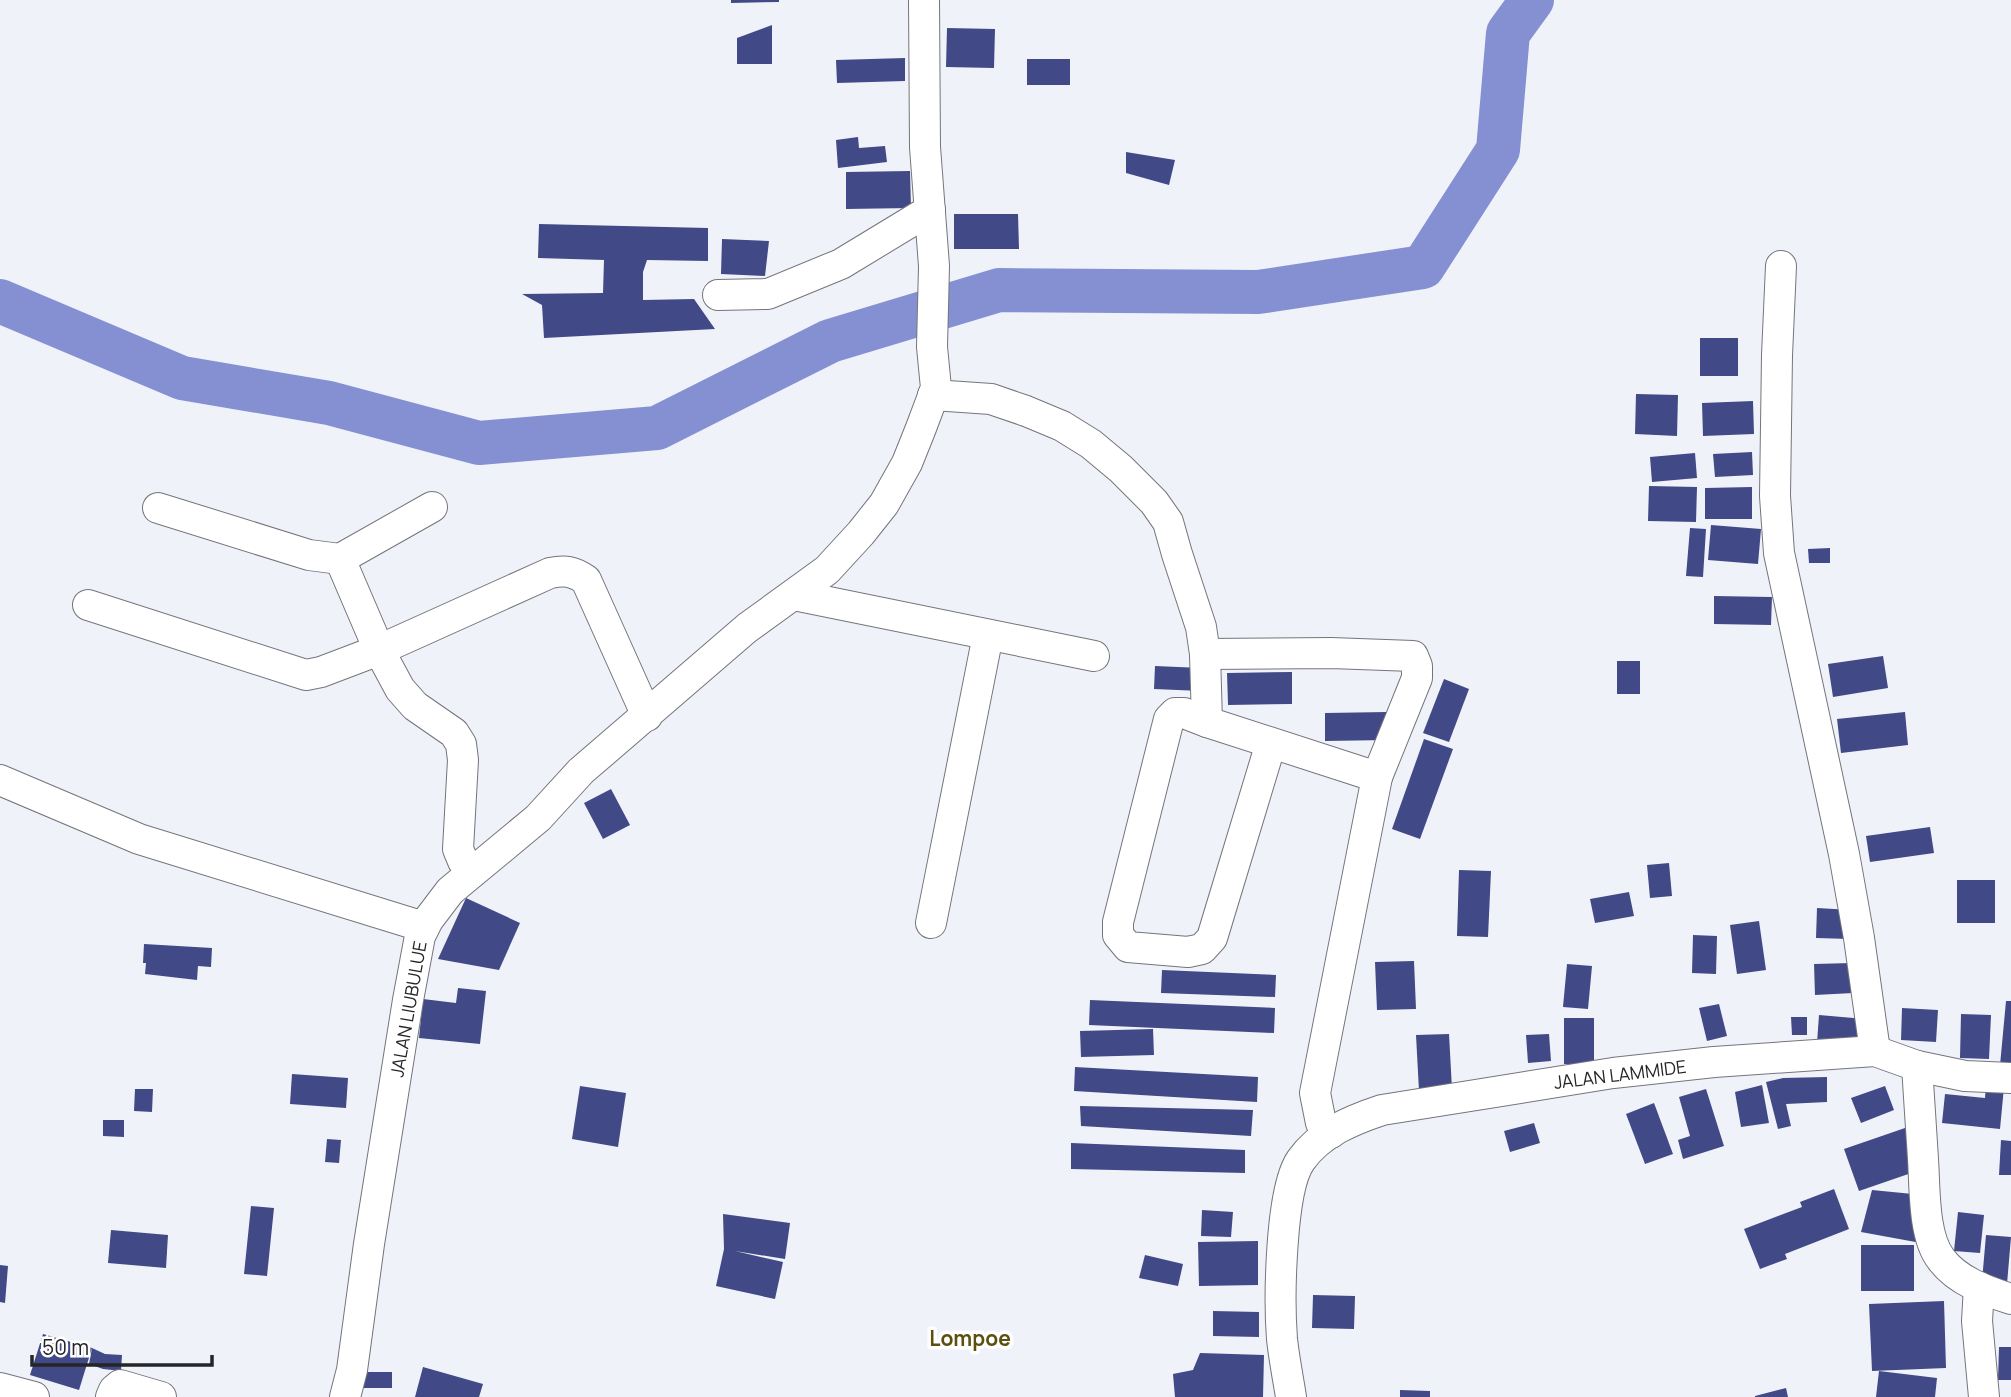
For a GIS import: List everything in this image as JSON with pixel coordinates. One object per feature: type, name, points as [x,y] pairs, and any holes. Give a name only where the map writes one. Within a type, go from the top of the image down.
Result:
[{"type":"street","points":[[924,0],[925,147],[934,266],[932,347],[936,388],[933,396],[991,400],[1062,426],[1091,444],[1154,502],[1168,522],[1201,627],[1205,654],[1207,722]]},
{"type":"street","points":[[718,295],[768,294],[841,264],[930,210]]},
{"type":"street","points":[[1781,266],[1775,496],[1779,553],[1844,854],[1875,1051]]},
{"type":"street","name":"JALAN LIUBULUE","points":[[345,1397],[352,1370],[408,1000],[424,927],[450,891],[538,818],[581,771],[747,628],[827,570],[862,533],[884,504],[906,463],[933,396]]},
{"type":"street","points":[[158,508],[310,555],[340,559],[432,507]]},
{"type":"street","points":[[340,559],[379,650],[400,689],[415,706],[454,733],[461,744],[463,761],[458,849],[471,873]]},
{"type":"street","points":[[88,605],[306,675],[379,650],[550,573],[564,570],[576,573],[586,580],[646,716]]},
{"type":"street","points":[[794,595],[1094,656]]},
{"type":"street","points":[[931,923],[988,635]]},
{"type":"street","points":[[1205,654],[1331,653],[1413,656],[1417,666],[1418,678],[1377,777],[1315,1093],[1321,1124],[1331,1133]]},
{"type":"street","points":[[1271,743],[1212,938],[1202,949],[1188,952],[1128,947],[1118,935],[1118,922],[1169,719],[1175,713],[1184,713],[1377,777]]},
{"type":"street","points":[[0,780],[139,839],[424,927]]},
{"type":"street","name":"JALAN LAMMIDE","points":[[1291,1397],[1282,1339],[1281,1297],[1286,1213],[1292,1178],[1301,1160],[1331,1133],[1352,1120],[1382,1110],[1612,1073],[1714,1062],[1875,1051],[1917,1066],[1965,1076],[2011,1078]]},
{"type":"street","points":[[1917,1066],[1928,1218],[1940,1259],[1950,1269],[1979,1287],[2011,1299]]},
{"type":"street","points":[[1979,1287],[1977,1321],[1983,1397]]},
{"type":"street","points":[[111,1397],[120,1385],[161,1397]]},
{"type":"street","points":[[0,1388],[34,1397]]},
{"type":"building","points":[[731,0],[779,0],[779,2],[731,3]]},
{"type":"building","points":[[772,25],[772,64],[737,64],[737,38]]},
{"type":"building","points":[[947,28],[995,29],[994,68],[946,67]]},
{"type":"building","points":[[905,58],[905,81],[837,83],[836,60]]},
{"type":"building","points":[[1027,59],[1070,59],[1070,85],[1027,85]]},
{"type":"building","points":[[858,137],[859,148],[885,146],[887,162],[838,168],[836,140]]},
{"type":"building","points":[[1126,152],[1175,160],[1169,185],[1126,173]]},
{"type":"building","points":[[910,171],[911,208],[846,209],[846,172]]},
{"type":"building","points":[[954,214],[1018,214],[1019,249],[954,249]]},
{"type":"building","points":[[539,224],[708,228],[708,261],[647,260],[643,272],[643,300],[694,299],[715,329],[544,338],[542,305],[522,294],[603,293],[604,260],[538,258]]},
{"type":"building","points":[[722,239],[769,241],[765,276],[721,274]]},
{"type":"building","points":[[1700,338],[1738,338],[1738,376],[1700,376]]},
{"type":"building","points":[[1636,394],[1678,395],[1677,436],[1635,434]]},
{"type":"building","points":[[1753,401],[1754,434],[1703,436],[1702,403]]},
{"type":"building","points":[[1752,452],[1753,475],[1715,477],[1713,454]]},
{"type":"building","points":[[1695,453],[1697,478],[1652,482],[1650,457]]},
{"type":"building","points":[[1649,486],[1697,487],[1696,522],[1648,521]]},
{"type":"building","points":[[1752,487],[1752,519],[1705,519],[1705,488]]},
{"type":"building","points":[[1711,525],[1761,529],[1758,564],[1708,560]]},
{"type":"building","points":[[1690,528],[1706,529],[1703,577],[1686,576]]},
{"type":"building","points":[[1830,548],[1830,563],[1809,563],[1808,549]]},
{"type":"building","points":[[1714,596],[1772,597],[1771,625],[1714,624]]},
{"type":"building","points":[[1883,656],[1888,688],[1833,697],[1828,664]]},
{"type":"building","points":[[1617,661],[1640,661],[1640,694],[1617,694]]},
{"type":"building","points":[[1155,666],[1201,668],[1201,691],[1154,689]]},
{"type":"building","points":[[1292,672],[1292,704],[1228,705],[1227,673]]},
{"type":"building","points":[[1444,679],[1469,689],[1449,742],[1423,733]]},
{"type":"building","points":[[1387,712],[1388,740],[1325,741],[1325,713]]},
{"type":"building","points":[[1905,712],[1908,745],[1841,753],[1837,719]]},
{"type":"building","points":[[1424,739],[1453,749],[1420,839],[1392,829]]},
{"type":"building","points":[[611,789],[630,825],[603,839],[584,803]]},
{"type":"building","points":[[1930,827],[1934,853],[1870,862],[1866,836]]},
{"type":"building","points":[[1669,863],[1672,896],[1650,898],[1647,865]]},
{"type":"building","points":[[1459,870],[1491,871],[1488,937],[1457,936]]},
{"type":"building","points":[[1957,880],[1995,880],[1995,923],[1957,923]]},
{"type":"building","points":[[1629,892],[1634,916],[1595,923],[1590,899]]},
{"type":"building","points":[[466,898],[520,923],[499,970],[438,959]]},
{"type":"building","points":[[1817,908],[1851,910],[1850,939],[1816,938]]},
{"type":"building","points":[[1759,921],[1766,970],[1737,974],[1730,925]]},
{"type":"building","points":[[1693,935],[1717,936],[1716,974],[1692,973]]},
{"type":"building","points":[[144,944],[212,948],[211,967],[198,966],[197,980],[145,974]]},
{"type":"building","points":[[1414,961],[1416,1009],[1377,1010],[1375,962]]},
{"type":"building","points":[[1852,963],[1853,993],[1815,995],[1814,964]]},
{"type":"building","points":[[1567,964],[1592,966],[1588,1009],[1563,1007]]},
{"type":"building","points":[[1162,970],[1276,975],[1275,997],[1161,993]]},
{"type":"building","points":[[458,988],[486,991],[480,1044],[419,1038],[423,999],[456,1003]]},
{"type":"building","points":[[1090,1000],[1275,1008],[1274,1033],[1089,1025]]},
{"type":"building","points":[[2006,1001],[2011,1001],[2011,1066],[2000,1065]]},
{"type":"building","points":[[1719,1004],[1727,1036],[1707,1041],[1699,1008]]},
{"type":"building","points":[[1902,1008],[1938,1010],[1936,1042],[1901,1040]]},
{"type":"building","points":[[1961,1014],[1991,1015],[1989,1059],[1960,1058]]},
{"type":"building","points":[[1819,1015],[1865,1019],[1863,1046],[1817,1043]]},
{"type":"building","points":[[1791,1017],[1807,1017],[1807,1035],[1792,1035]]},
{"type":"building","points":[[1564,1018],[1594,1018],[1594,1064],[1564,1064]]},
{"type":"building","points":[[1153,1029],[1154,1055],[1081,1057],[1080,1031]]},
{"type":"building","points":[[1449,1034],[1452,1089],[1419,1091],[1416,1035]]},
{"type":"building","points":[[1549,1034],[1551,1061],[1528,1063],[1526,1035]]},
{"type":"building","points":[[1075,1067],[1258,1077],[1257,1102],[1074,1091]]},
{"type":"building","points":[[292,1074],[348,1078],[346,1108],[290,1104]]},
{"type":"building","points":[[1827,1077],[1827,1102],[1786,1104],[1791,1126],[1778,1129],[1766,1082],[1783,1078]]},
{"type":"building","points":[[1762,1085],[1769,1123],[1741,1127],[1735,1092]]},
{"type":"building","points":[[1986,1085],[2004,1087],[2000,1129],[1942,1123],[1945,1094],[1985,1098]]},
{"type":"building","points":[[580,1086],[626,1093],[618,1147],[572,1139]]},
{"type":"building","points":[[1885,1086],[1894,1110],[1861,1123],[1851,1098]]},
{"type":"building","points":[[135,1089],[153,1089],[152,1112],[134,1111]]},
{"type":"building","points":[[1706,1089],[1724,1146],[1683,1159],[1678,1140],[1690,1136],[1679,1097]]},
{"type":"building","points":[[1654,1103],[1673,1154],[1645,1164],[1626,1114]]},
{"type":"building","points":[[1080,1106],[1253,1110],[1251,1136],[1081,1126]]},
{"type":"building","points":[[103,1120],[124,1120],[124,1137],[103,1136]]},
{"type":"building","points":[[1534,1123],[1540,1143],[1510,1152],[1504,1131]]},
{"type":"building","points":[[1905,1128],[1920,1170],[1859,1191],[1844,1149]]},
{"type":"building","points":[[327,1139],[341,1140],[339,1163],[325,1162]]},
{"type":"building","points":[[2001,1140],[2011,1141],[2011,1175],[1999,1175]]},
{"type":"building","points":[[1071,1143],[1245,1150],[1245,1173],[1071,1169]]},
{"type":"building","points":[[1834,1189],[1849,1229],[1785,1254],[1787,1259],[1760,1269],[1744,1229],[1802,1207],[1800,1202]]},
{"type":"building","points":[[1872,1190],[1923,1195],[1921,1243],[1861,1232]]},
{"type":"building","points":[[251,1206],[274,1208],[267,1276],[244,1274]]},
{"type":"building","points":[[1202,1210],[1233,1212],[1231,1237],[1201,1236]]},
{"type":"building","points":[[1958,1212],[1984,1215],[1980,1253],[1954,1251]]},
{"type":"building","points":[[723,1214],[790,1223],[785,1259],[735,1251],[783,1262],[775,1299],[716,1286],[724,1249]]},
{"type":"building","points":[[111,1230],[168,1235],[166,1268],[108,1263]]},
{"type":"building","points":[[1986,1235],[2011,1237],[2007,1284],[1982,1281]]},
{"type":"building","points":[[1258,1241],[1258,1285],[1199,1286],[1198,1242]]},
{"type":"building","points":[[1861,1245],[1914,1245],[1914,1291],[1861,1291]]},
{"type":"building","points":[[1145,1255],[1183,1264],[1178,1286],[1139,1278]]},
{"type":"building","points":[[0,1265],[8,1266],[5,1303],[0,1302]]},
{"type":"building","points":[[1313,1295],[1355,1296],[1354,1329],[1312,1328]]},
{"type":"building","points":[[1944,1301],[1946,1368],[1872,1371],[1869,1304]]},
{"type":"building","points":[[1213,1311],[1259,1312],[1259,1337],[1213,1336]]},
{"type":"building","points":[[43,1334],[92,1348],[79,1390],[30,1375]]},
{"type":"building","points":[[1999,1347],[2011,1347],[2011,1380],[1998,1380]]},
{"type":"building","points":[[92,1348],[105,1354],[122,1355],[121,1371],[89,1364]]},
{"type":"building","points":[[1200,1353],[1264,1355],[1263,1397],[1175,1397],[1173,1374],[1193,1370]]},
{"type":"building","points":[[423,1367],[483,1384],[479,1397],[415,1397]]},
{"type":"building","points":[[1879,1371],[1937,1378],[1935,1397],[1876,1397]]},
{"type":"building","points":[[362,1372],[392,1372],[392,1388],[362,1388]]},
{"type":"building","points":[[1786,1388],[1788,1397],[1755,1397],[1755,1396]]},
{"type":"building","points":[[1400,1390],[1430,1391],[1430,1397],[1400,1397]]},
{"type":"waterway","points":[[0,301],[182,378],[329,403],[479,443],[657,428],[830,341],[999,290],[1258,292],[1423,267],[1498,150],[1508,33],[1532,0]]},
{"type":"district","name":"Lompoe","points":[[970,1338]]}]
